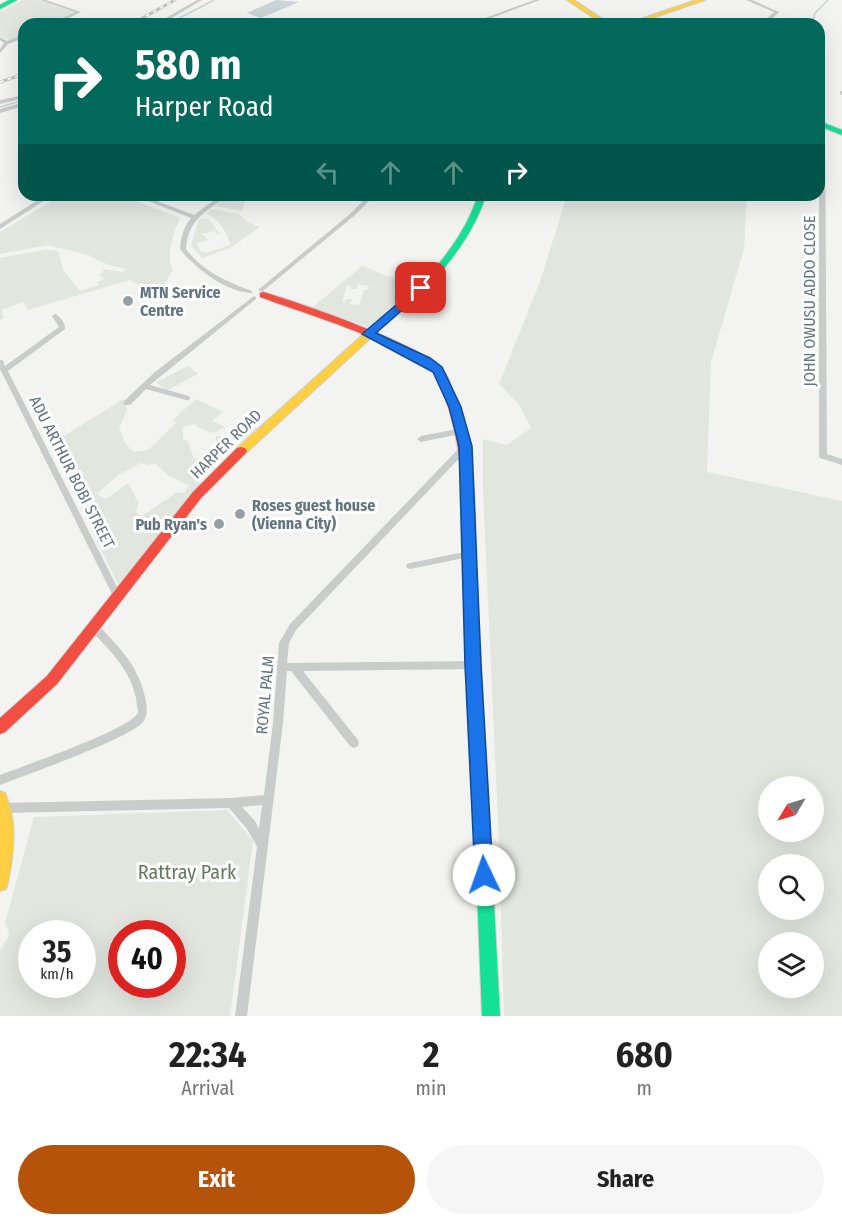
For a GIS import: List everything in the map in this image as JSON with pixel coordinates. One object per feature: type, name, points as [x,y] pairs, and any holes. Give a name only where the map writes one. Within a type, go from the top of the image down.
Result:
[{"type":"main road","points":[[0,5],[7,0]]},
{"type":"main road","points":[[0,5],[14,0]]},
{"type":"main road","points":[[570,0],[596,18]]},
{"type":"main road","points":[[649,18],[702,0]]},
{"type":"main road","points":[[825,126],[842,133]]},
{"type":"main road","name":"HARPER ROAD","points":[[0,727],[52,680],[197,495],[249,443],[421,288],[457,250],[475,220],[480,201]]},
{"type":"main road","points":[[257,294],[368,334],[426,361],[438,369],[455,407],[466,446],[473,665],[491,1016]]},
{"type":"main road","points":[[0,883],[7,839],[3,803]]},
{"type":"street","points":[[42,0],[79,12],[66,18]]},
{"type":"street","points":[[168,18],[200,0]]},
{"type":"street","points":[[488,18],[538,0]]},
{"type":"street","points":[[748,0],[777,12],[770,18]]},
{"type":"street","points":[[0,38],[6,43]]},
{"type":"street","points":[[0,52],[6,43],[18,38]]},
{"type":"street","points":[[0,102],[18,98]]},
{"type":"street","points":[[0,111],[18,106]]},
{"type":"street","points":[[0,227],[41,201]]},
{"type":"street","points":[[151,201],[193,218]]},
{"type":"street","points":[[217,201],[193,218],[187,227],[183,249],[188,257],[222,281],[257,294]]},
{"type":"street","points":[[127,403],[366,201]]},
{"type":"street","name":"JOHN OWUSU ADDO CLOSE","points":[[821,201],[823,456],[842,462]]},
{"type":"street","points":[[2,366],[63,327],[55,316]]},
{"type":"street","name":"ADU ARTHUR BOBI STREET","points":[[2,366],[117,595]]},
{"type":"street","points":[[145,386],[186,398]]},
{"type":"street","points":[[421,439],[462,431]]},
{"type":"street","name":"ROYAL PALM","points":[[241,1016],[267,800],[288,666],[285,643],[293,627],[466,446]]},
{"type":"street","points":[[410,566],[469,554]]},
{"type":"street","points":[[0,780],[115,735],[139,721],[143,711],[138,685],[124,659],[94,627]]},
{"type":"street","points":[[288,666],[473,665]]},
{"type":"street","points":[[288,666],[354,743]]},
{"type":"street","points":[[3,803],[231,803],[267,800]]},
{"type":"street","points":[[231,803],[250,825],[263,847]]},
{"type":"green space","points":[[23,0],[38,0],[76,12],[64,18],[18,18],[18,38],[11,41],[0,36],[0,12]]},
{"type":"green space","points":[[52,201],[136,201],[180,218],[170,251],[173,270],[156,296],[130,280],[28,310],[23,302],[1,310],[4,318],[0,320],[0,258],[56,250],[59,253],[63,270],[80,291],[99,285],[97,282],[104,279],[99,274],[104,272],[102,269],[123,272],[126,269],[106,264],[88,255],[48,245],[0,254],[0,232]]},
{"type":"green space","points":[[221,201],[245,201],[242,211],[215,206]]},
{"type":"green space","points":[[565,201],[747,201],[744,249],[711,362],[707,472],[842,501],[842,1016],[504,1016],[499,842],[483,491],[483,439],[507,445],[531,428],[520,406],[499,384],[541,279]]},
{"type":"green space","points":[[211,209],[239,214],[247,222],[260,227],[230,248],[202,258],[191,245],[199,219],[208,218],[220,234],[214,231],[202,234],[208,240],[197,243],[200,251],[206,253],[230,245],[222,227],[206,214]]},
{"type":"green space","points":[[362,266],[414,286],[370,328],[313,307]],"holes":[[[358,284],[369,286],[368,290],[364,290],[359,305],[349,304],[353,299],[342,302],[347,286],[351,286],[350,289],[356,289]]]},
{"type":"green space","points":[[188,366],[198,374],[166,391],[156,382]]},
{"type":"green space","points":[[123,399],[127,410],[119,428],[125,443],[134,452],[148,450],[176,423],[173,420],[196,399],[223,412],[212,421],[225,427],[214,433],[199,428],[195,424],[183,427],[183,439],[188,441],[194,459],[209,455],[209,449],[216,445],[216,436],[225,436],[243,420],[258,427],[197,480],[203,483],[118,584],[45,434],[61,438]],"holes":[[[141,463],[148,465],[155,463],[168,475],[189,486],[184,492],[176,493],[141,517],[136,511],[139,503],[128,483],[106,499],[97,494],[118,475]]]},
{"type":"green space","name":"Rattray Park","points":[[227,810],[253,841],[230,1016],[0,1016],[0,953],[9,933],[5,923],[34,817]]},
{"type":"shaded area","points":[[276,0],[299,2],[261,18],[247,13]]},
{"type":"waterway","points":[[180,18],[214,0]]},
{"type":"waterway","points":[[814,18],[815,13],[828,0]]},
{"type":"waterway","points":[[0,107],[18,102]]},
{"type":"railway","points":[[143,18],[175,0]]},
{"type":"railway","points":[[0,82],[18,76]]},
{"type":"traffic: fast","points":[[0,7],[14,0]]},
{"type":"traffic: fast","points":[[825,126],[842,133]]},
{"type":"traffic: fast","points":[[433,276],[463,238],[480,201]]},
{"type":"traffic: fast","points":[[470,567],[491,1016]]},
{"type":"traffic: slow","points":[[570,0],[598,18]]},
{"type":"traffic: slow","points":[[647,18],[702,0]]},
{"type":"traffic: slow","points":[[241,451],[433,276]]},
{"type":"traffic: slow","points":[[0,798],[7,830],[0,883]]},
{"type":"traffic: jam","points":[[263,295],[384,340],[427,362],[438,371],[444,381],[462,434],[468,478],[470,567]]},
{"type":"traffic: jam","points":[[0,727],[52,680],[197,495],[241,451]]},
{"type":"place","name":"MTN Service Centre","points":[[128,301]]},
{"type":"place","name":"Roses guest house (Vienna City)","points":[[240,514]]},
{"type":"place","name":"Pub Ryan's","points":[[219,524]]},
{"type":"route","points":[[421,288],[368,334],[438,369],[455,407],[466,446],[473,665],[484,875]]}]
